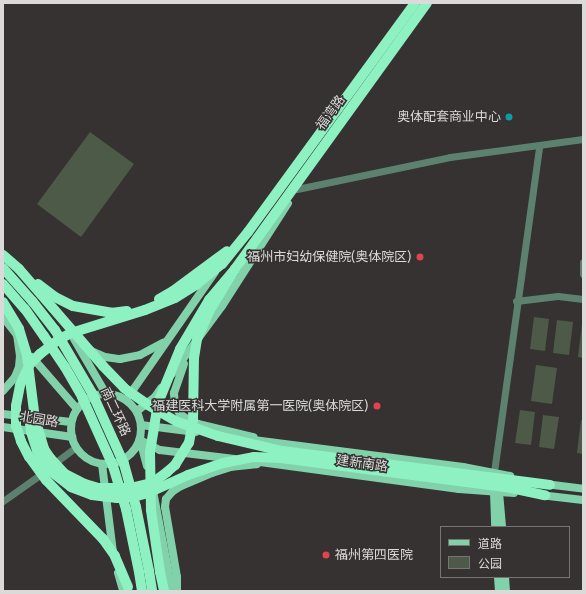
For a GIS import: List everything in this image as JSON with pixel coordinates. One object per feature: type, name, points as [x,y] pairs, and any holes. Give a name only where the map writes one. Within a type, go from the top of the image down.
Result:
[{"type":"highway","name":"福湾路","points":[[252,236],[415,3]]},
{"type":"highway","name":"福湾路","points":[[252,236],[427,3]]},
{"type":"highway","points":[[3,302],[19,329],[27,356],[35,419],[44,449],[50,458],[65,474],[79,482],[98,488],[130,488],[152,483],[175,465],[189,443],[194,420],[193,365],[197,339],[210,310],[252,236]]},
{"type":"highway","points":[[3,254],[19,269],[55,297],[73,306],[111,313],[129,311],[149,304],[173,291],[252,236]]},
{"type":"highway","points":[[127,590],[114,556],[103,539],[42,475],[29,457],[16,426],[16,406],[20,385],[30,364],[58,340],[71,333],[145,310],[175,298],[198,284],[252,236]]},
{"type":"highway","name":"南二环路","points":[[3,268],[33,302],[54,330],[92,393],[124,464],[136,507],[144,572],[142,591]]},
{"type":"highway","points":[[164,591],[151,510],[149,466],[154,421],[164,384],[190,330],[209,300],[235,268]]},
{"type":"highway","points":[[19,269],[124,388],[148,405],[178,422],[218,436],[282,451],[550,485]]},
{"type":"highway","name":"南二环路","points":[[3,284],[25,309],[65,366],[82,397],[113,466],[144,572],[152,591]]},
{"type":"highway","points":[[30,378],[29,421],[37,452],[48,469],[56,477],[71,487],[92,495],[117,498],[133,497],[148,493],[188,475],[223,463],[254,457],[266,457],[512,488],[545,495]]},
{"type":"main road","points":[[126,400],[165,342],[411,3]]},
{"type":"main road","points":[[275,442],[198,424],[187,419],[178,410],[174,400],[177,380],[184,364],[297,189],[432,3]]},
{"type":"main road","points":[[3,254],[79,345],[106,394]]},
{"type":"main road","points":[[3,317],[36,363],[77,409]]},
{"type":"main road","points":[[3,391],[15,377],[19,367],[20,356],[16,334]]},
{"type":"main road","points":[[137,411],[155,397],[203,334]]},
{"type":"main road","points":[[79,345],[105,357],[120,359],[140,355],[165,342]]},
{"type":"main road","points":[[140,440],[132,454],[125,460],[116,463],[102,464],[86,457],[76,447],[72,437],[72,422],[77,409],[82,402],[99,394],[106,394],[126,400],[137,411],[141,425],[140,440],[160,519],[172,591]]},
{"type":"main road","name":"北园路","points":[[3,414],[72,422]]},
{"type":"main road","name":"建新南路","points":[[141,425],[494,472],[550,485],[583,489]]},
{"type":"main road","name":"北园路","points":[[3,427],[72,437]]},
{"type":"main road","name":"建新南路","points":[[140,440],[160,450],[459,489],[545,495],[583,500]]},
{"type":"main road","points":[[102,464],[108,504],[110,535],[127,590]]},
{"type":"main road","points":[[178,591],[165,507],[166,499],[169,495],[181,486],[230,467],[251,464],[281,465]]},
{"type":"main road","points":[[495,526],[496,492]]},
{"type":"main road","points":[[496,492],[502,526]]},
{"type":"main road","points":[[498,578],[499,591]]},
{"type":"main road","points":[[505,578],[506,591]]},
{"type":"street","points":[[297,189],[450,157],[583,139]]},
{"type":"street","points":[[494,472],[516,301],[539,146]]},
{"type":"street","points":[[583,262],[583,274]]},
{"type":"street","points":[[516,301],[558,296],[583,299]]},
{"type":"street","points":[[3,501],[36,479],[76,447]]},
{"type":"green space","points":[[90,132],[134,164],[81,237],[37,204]]},
{"type":"green space","points":[[534,317],[549,319],[545,351],[530,349]]},
{"type":"green space","points":[[557,320],[573,322],[569,355],[553,353]]},
{"type":"green space","points":[[583,324],[583,358],[578,357]]},
{"type":"green space","points":[[536,365],[557,368],[552,404],[531,401]]},
{"type":"green space","points":[[520,410],[535,412],[531,445],[515,443]]},
{"type":"green space","points":[[543,415],[559,417],[554,449],[539,447]]},
{"type":"green space","points":[[581,420],[583,421],[583,454],[577,453]]},
{"type":"place","name":"奥体配套商业中心","points":[[509,117]]},
{"type":"place","name":"福州市妇幼保健院(奥体院区)","points":[[420,257]]},
{"type":"place","name":"福建医科大学附属第一医院(奥体院区)","points":[[377,406]]},
{"type":"place","name":"福州第四医院","points":[[326,555]]}]
